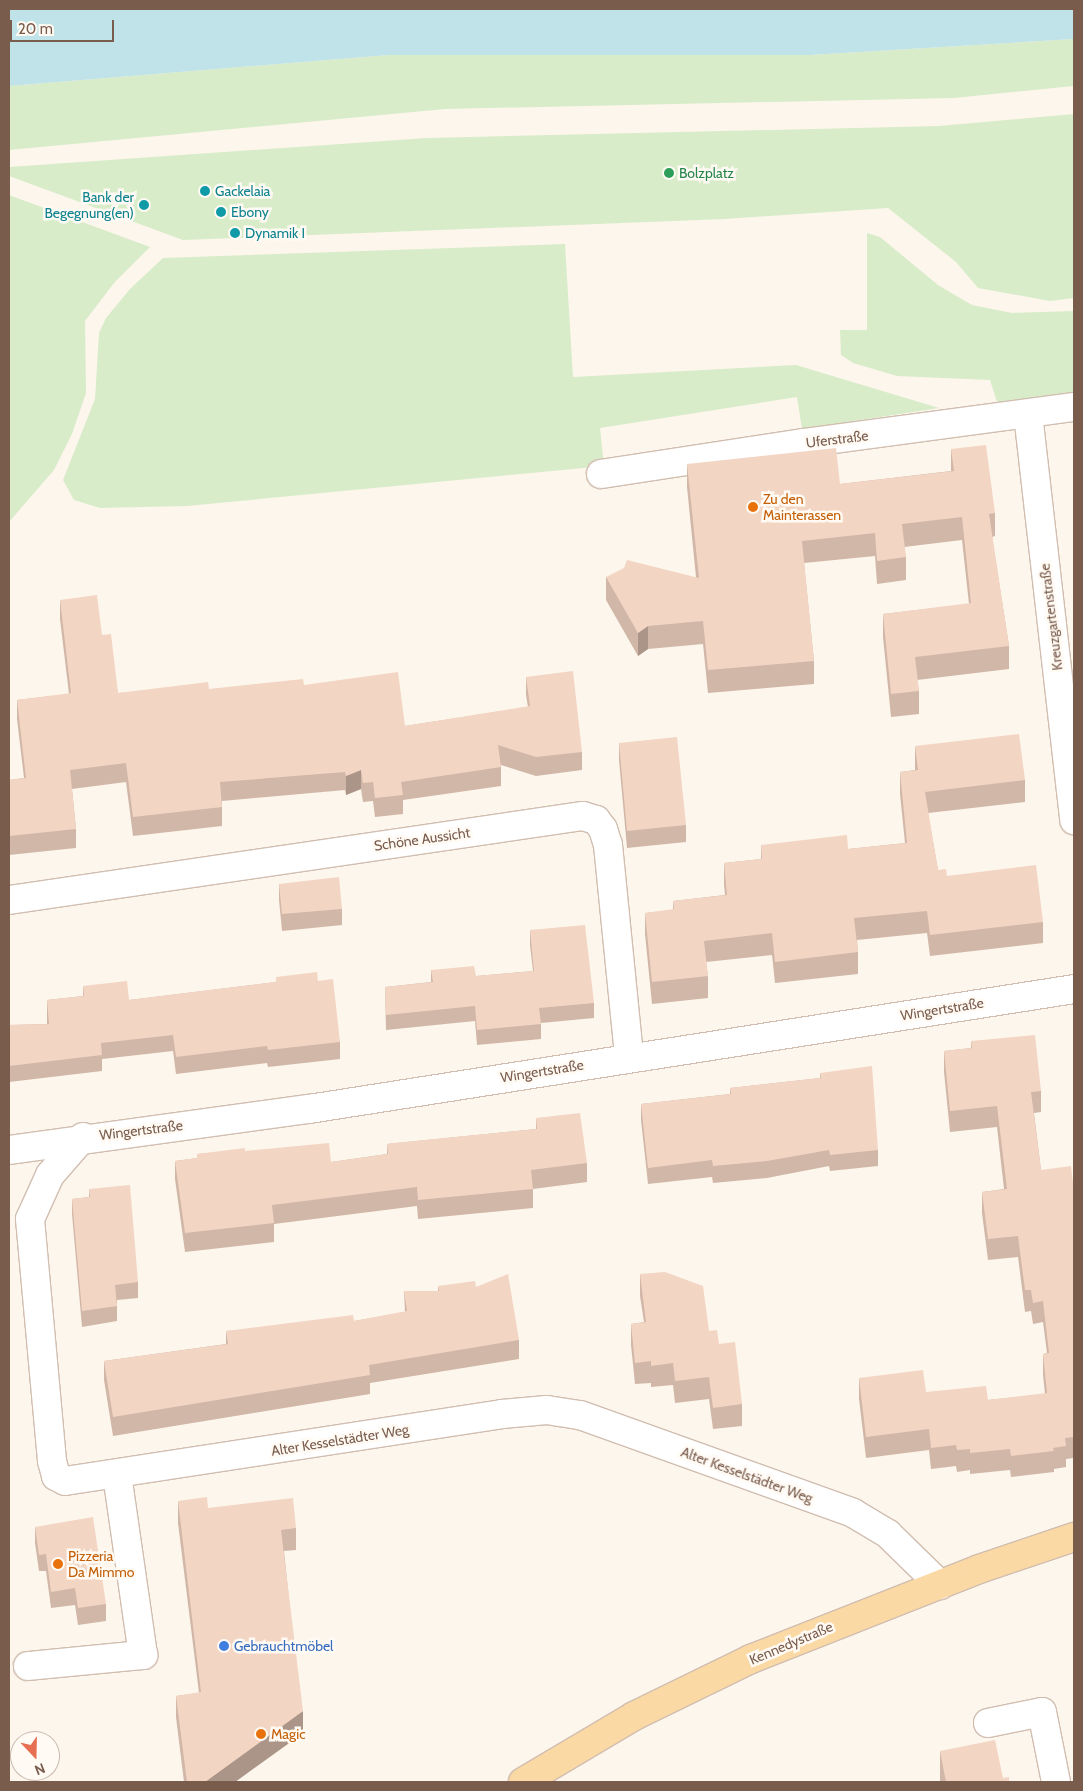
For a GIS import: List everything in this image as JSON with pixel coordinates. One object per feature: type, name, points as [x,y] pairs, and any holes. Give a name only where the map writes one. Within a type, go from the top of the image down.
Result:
[{"type":"main road","name":"Kennedystraße","points":[[523,1782],[634,1716],[751,1658],[940,1585],[1074,1537]]},
{"type":"street","name":"Uferstraße","points":[[601,474],[1074,407]]},
{"type":"street","name":"Kreuzgartenstraße","points":[[1028,414],[1074,820]]},
{"type":"street","name":"Schöne Aussicht","points":[[9,900],[583,816],[596,820],[603,829],[608,845],[629,1057]]},
{"type":"street","name":"Wingertstraße","points":[[9,1150],[83,1137],[309,1110],[629,1057],[1074,989]]},
{"type":"street","name":"Alter Kesselstädter Weg","points":[[83,1137],[50,1175],[30,1219],[52,1461],[56,1476],[65,1482],[502,1414],[547,1410],[580,1415],[853,1513],[888,1534],[940,1585]]},
{"type":"street","points":[[28,1666],[143,1655],[117,1474]]},
{"type":"street","points":[[988,1723],[1042,1712],[1056,1782]]},
{"type":"green space","points":[[1074,39],[1074,86],[954,98],[445,109],[9,150],[9,86],[389,55],[810,55]]},
{"type":"green space","points":[[1074,114],[1074,298],[1050,301],[978,288],[956,262],[888,208],[725,219],[183,240],[9,176],[9,167],[427,138],[939,126]]},
{"type":"green space","points":[[9,195],[150,247],[114,283],[85,321],[86,393],[72,434],[54,470],[9,522]]},
{"type":"green space","points":[[867,233],[880,237],[938,285],[972,305],[1012,313],[1074,311],[1074,392],[997,402],[990,380],[897,376],[853,363],[841,355],[840,330],[867,330]]},
{"type":"green space","points":[[565,244],[573,377],[796,365],[939,408],[802,429],[797,397],[600,428],[604,466],[187,506],[100,508],[74,500],[63,480],[95,399],[99,333],[106,318],[130,289],[163,258]]},
{"type":"water","points":[[9,9],[1074,9],[1074,39],[810,55],[389,55],[9,86]]},
{"type":"building","points":[[986,445],[995,513],[989,514],[1009,646],[915,657],[919,691],[891,694],[883,614],[971,603],[962,517],[902,524],[906,557],[877,561],[875,533],[802,541],[814,661],[708,670],[703,621],[648,626],[638,633],[606,577],[624,568],[627,560],[699,578],[687,464],[836,448],[840,484],[954,471],[951,449]]},
{"type":"building","points":[[97,595],[102,635],[111,634],[118,693],[208,682],[209,689],[303,679],[304,685],[398,672],[405,726],[530,706],[526,677],[573,671],[582,752],[536,757],[498,745],[501,767],[401,782],[403,795],[375,798],[373,782],[363,783],[361,770],[346,776],[345,772],[220,782],[222,807],[133,817],[126,763],[70,770],[76,829],[9,836],[9,780],[26,778],[17,700],[71,693],[60,600]]},
{"type":"building","points":[[1019,734],[1025,780],[925,792],[938,870],[946,869],[947,876],[1036,865],[1043,922],[930,935],[927,911],[854,918],[858,952],[775,962],[772,933],[704,941],[708,976],[652,982],[645,913],[674,909],[673,901],[727,895],[724,863],[762,859],[761,845],[847,835],[848,849],[907,843],[900,772],[918,770],[915,746]]},
{"type":"building","points":[[677,737],[686,825],[627,831],[619,743]]},
{"type":"building","points":[[339,877],[342,909],[282,914],[279,884]]},
{"type":"building","points":[[585,925],[594,1003],[539,1008],[541,1024],[477,1030],[475,1006],[386,1015],[385,987],[433,982],[431,970],[474,966],[476,976],[534,971],[530,930]]},
{"type":"building","points":[[317,972],[318,981],[333,979],[340,1042],[268,1050],[267,1046],[176,1057],[173,1035],[101,1043],[102,1055],[9,1066],[9,1025],[49,1024],[47,1000],[84,996],[83,986],[127,981],[129,1000],[276,982],[276,977]]},
{"type":"building","points":[[1035,1035],[1041,1091],[1031,1092],[1041,1170],[1071,1166],[1074,1192],[1074,1437],[1065,1438],[1066,1446],[1053,1448],[1054,1451],[1011,1456],[1010,1449],[970,1453],[970,1449],[957,1450],[956,1445],[931,1448],[929,1429],[866,1437],[859,1378],[923,1370],[926,1392],[986,1386],[988,1400],[1047,1393],[1043,1354],[1049,1353],[1043,1301],[1033,1303],[1031,1290],[1025,1290],[1018,1236],[988,1239],[982,1192],[1007,1189],[997,1106],[950,1111],[944,1051],[972,1048],[971,1041]]},
{"type":"building","points":[[872,1066],[878,1150],[830,1155],[829,1150],[767,1161],[713,1166],[712,1160],[648,1168],[641,1104],[731,1094],[730,1088],[821,1078],[820,1073]]},
{"type":"building","points":[[580,1113],[587,1163],[531,1170],[533,1189],[418,1200],[417,1187],[272,1205],[274,1223],[185,1233],[175,1161],[197,1158],[197,1154],[245,1148],[245,1151],[329,1143],[331,1162],[388,1154],[387,1144],[537,1129],[536,1118]]},
{"type":"building","points":[[130,1185],[138,1282],[115,1285],[117,1306],[82,1311],[72,1199],[90,1197],[89,1189]]},
{"type":"building","points":[[665,1272],[703,1286],[709,1331],[717,1330],[719,1344],[735,1342],[742,1404],[713,1408],[709,1377],[675,1381],[673,1363],[651,1366],[651,1361],[635,1363],[631,1324],[646,1322],[640,1274]]},
{"type":"building","points":[[508,1274],[519,1340],[369,1365],[370,1375],[113,1417],[104,1361],[228,1344],[226,1331],[353,1315],[354,1321],[407,1311],[404,1291],[439,1291],[438,1286],[475,1281],[476,1287]]},
{"type":"building","points":[[207,1497],[208,1508],[293,1498],[296,1528],[281,1530],[303,1711],[205,1782],[187,1782],[176,1696],[201,1692],[178,1501]]},
{"type":"building","points":[[93,1517],[106,1604],[78,1608],[75,1588],[51,1592],[46,1554],[39,1555],[35,1527]]},
{"type":"building","points":[[995,1740],[1003,1778],[1009,1777],[1009,1782],[946,1782],[940,1751]]},
{"type":"place","name":"Bolzplatz","points":[[669,173]]},
{"type":"place","name":"Gackelaia","points":[[205,191]]},
{"type":"place","name":"Bank der Begegnung(en)","points":[[144,205]]},
{"type":"place","name":"Ebony","points":[[221,212]]},
{"type":"place","name":"Dynamik I","points":[[235,233]]},
{"type":"place","name":"Zu den Mainterassen","points":[[753,507]]},
{"type":"place","name":"Pizzeria Da Mimmo","points":[[58,1564]]},
{"type":"place","name":"Gebrauchtmöbel","points":[[224,1646]]},
{"type":"place","name":"Magic","points":[[261,1734]]}]
